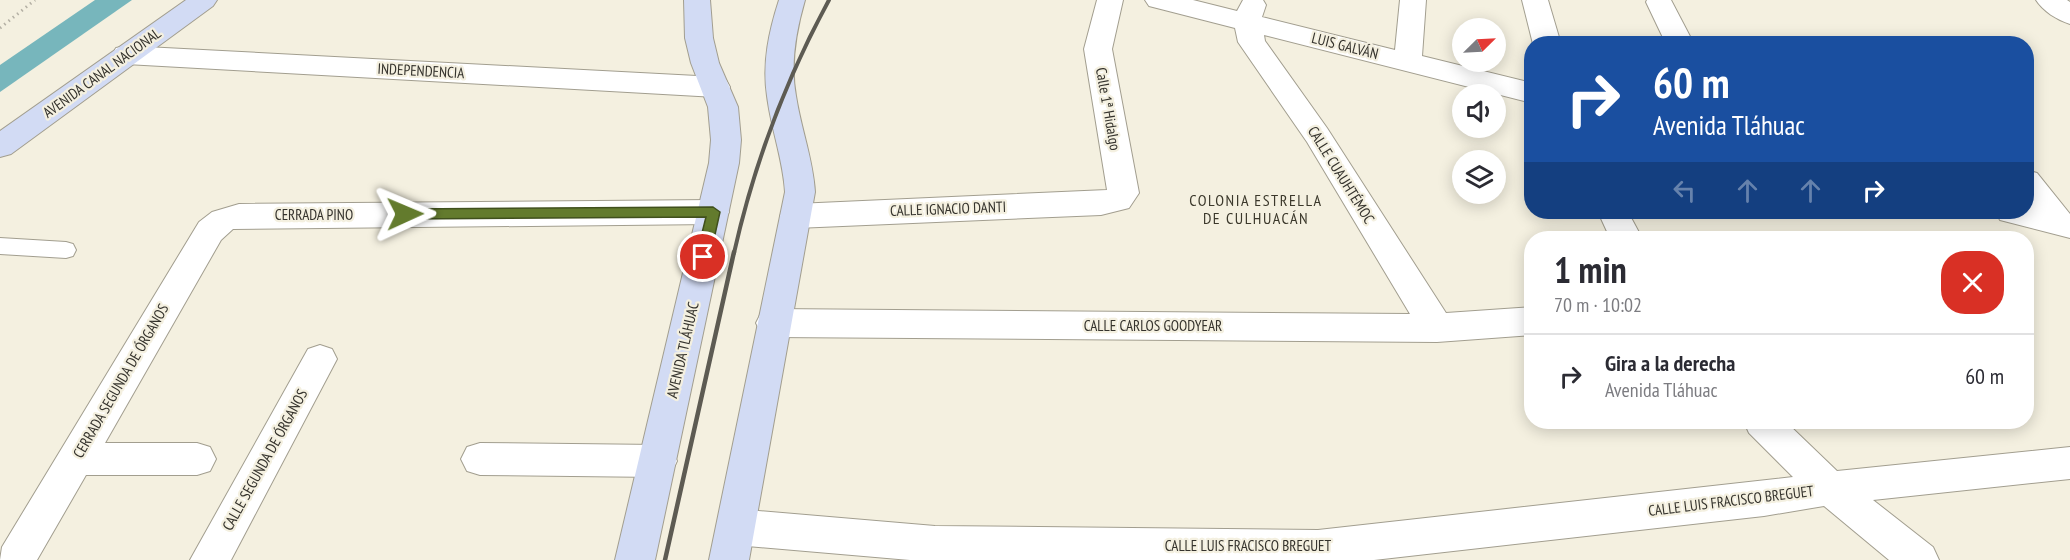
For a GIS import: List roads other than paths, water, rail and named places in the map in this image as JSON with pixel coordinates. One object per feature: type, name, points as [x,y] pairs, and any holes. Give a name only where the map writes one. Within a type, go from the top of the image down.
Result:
[{"type":"main road","name":"AVENIDA CANAL NACIONAL","points":[[0,146],[204,0]]},
{"type":"main road","name":"AVENIDA TLÁHUAC","points":[[635,560],[720,187],[726,140],[723,107],[705,63],[699,38],[697,0]]},
{"type":"main road","points":[[733,543],[773,323],[800,192],[800,170],[784,111],[779,67],[781,39],[792,0]]},
{"type":"street","name":"Calle 1ª Hidalgo","points":[[1101,203],[1118,200],[1123,193],[1098,49],[1110,0]]},
{"type":"street","name":"LUIS GALVÁN","points":[[1158,0],[1250,11],[1408,61],[1524,91]]},
{"type":"street","points":[[1408,61],[1413,0]]},
{"type":"street","points":[[1535,0],[1545,36]]},
{"type":"street","points":[[2049,0],[2070,15]]},
{"type":"street","points":[[1659,2],[1676,36]]},
{"type":"street","name":"CALLE CUAUHTÉMOC","points":[[1250,11],[1252,42],[1317,135],[1437,328]]},
{"type":"street","name":"INDEPENDENCIA","points":[[126,56],[716,87]]},
{"type":"street","points":[[2034,190],[2065,225]]},
{"type":"street","name":"CALLE IGNACIO DANTI","points":[[796,216],[1101,203]]},
{"type":"street","name":"CERRADA PINO","points":[[239,216],[713,212]]},
{"type":"street","name":"CERRADA SEGUNDA DE ÓRGANOS","points":[[16,560],[210,231],[223,220],[239,216]]},
{"type":"street","points":[[2034,218],[2065,225]]},
{"type":"street","name":"CALLE CARLOS GOODYEAR","points":[[773,323],[1437,328],[1524,322]]},
{"type":"street","name":"CALLE SEGUNDA DE ÓRGANOS","points":[[210,560],[320,359]]},
{"type":"street","points":[[1769,429],[1829,488],[1919,560]]},
{"type":"street","points":[[75,459],[197,459]]},
{"type":"street","points":[[480,459],[658,461]]},
{"type":"street","name":"CALLE LUIS FRACISCO BREGUET","points":[[733,543],[934,552],[1318,548],[1764,499],[1829,488],[1959,472],[2070,463]]},
{"type":"lane","points":[[0,246],[66,250]]},
{"type":"water","points":[[95,0],[132,0],[0,92],[0,65]]},
{"type":"railway","points":[[734,253],[751,187],[772,124],[798,61],[829,0]]},
{"type":"railway","points":[[665,560],[734,252]]},
{"type":"district","name":"COLONIA ESTRELLA DE CULHUACÁN","points":[[1256,209]]}]
